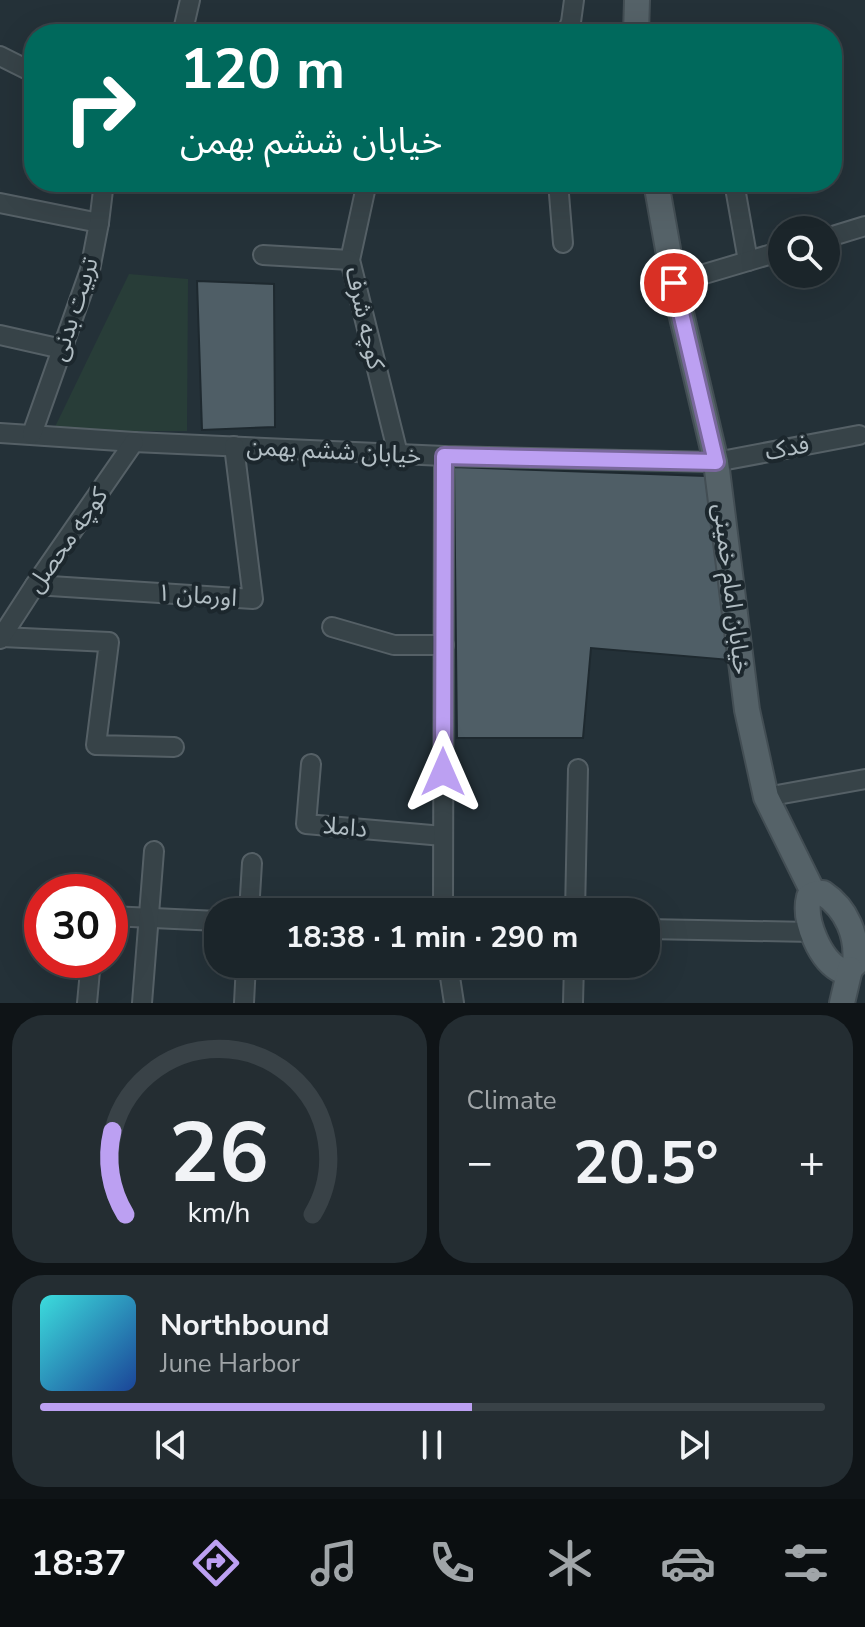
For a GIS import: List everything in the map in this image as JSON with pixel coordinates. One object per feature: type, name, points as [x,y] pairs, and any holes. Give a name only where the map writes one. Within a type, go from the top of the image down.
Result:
[{"type":"main road","points":[[636,24],[637,0]]},
{"type":"main road","name":"خیابان امام خمینی","points":[[658,192],[674,283],[716,462],[747,710],[766,797],[814,894]]},
{"type":"main road","points":[[823,893],[832,900],[851,927],[857,948],[855,964],[850,969],[842,971],[832,966],[812,932],[807,906],[809,897],[814,894],[823,893]]},
{"type":"main road","points":[[842,1003],[850,969]]},
{"type":"street","points":[[184,24],[190,0]]},
{"type":"street","points":[[569,24],[574,0]]},
{"type":"street","points":[[0,56],[24,68]]},
{"type":"street","name":"تربیت بدنی","points":[[32,434],[90,270],[103,192]]},
{"type":"street","name":"کوچه شرف","points":[[365,192],[350,260],[398,454]]},
{"type":"street","points":[[559,192],[563,243]]},
{"type":"street","points":[[736,192],[748,261]]},
{"type":"street","points":[[0,203],[99,223]]},
{"type":"street","points":[[840,234],[865,226]]},
{"type":"street","points":[[263,255],[350,260]]},
{"type":"street","points":[[674,283],[768,255]]},
{"type":"street","points":[[0,335],[62,349]]},
{"type":"street","name":"خیابان ششم بهمن","points":[[0,433],[444,456],[716,462]]},
{"type":"street","name":"فدک","points":[[716,462],[859,435]]},
{"type":"street","name":"کوچه محصل","points":[[1,638],[134,442]]},
{"type":"street","name":"اورمان ۱","points":[[35,585],[253,599],[234,446]]},
{"type":"street","points":[[443,898],[444,456]]},
{"type":"street","points":[[332,627],[394,645],[444,645]]},
{"type":"street","points":[[1,638],[109,642],[96,745],[174,747]]},
{"type":"street","name":"داملا","points":[[311,764],[306,824],[443,836]]},
{"type":"street","points":[[575,898],[578,769]]},
{"type":"street","points":[[766,797],[865,779]]},
{"type":"street","points":[[142,1003],[154,851]]},
{"type":"street","points":[[250,898],[252,863]]},
{"type":"street","points":[[128,916],[204,920]]},
{"type":"street","points":[[660,929],[812,932]]},
{"type":"street","points":[[87,1003],[89,978]]},
{"type":"street","points":[[244,1003],[245,978]]},
{"type":"street","points":[[450,978],[454,1003]]},
{"type":"street","points":[[573,1003],[574,978]]},
{"type":"green space","points":[[129,274],[188,279],[187,431],[53,431]]},
{"type":"building","points":[[197,281],[274,284],[275,427],[202,430]]},
{"type":"building","points":[[454,467],[706,476],[730,660],[591,648],[583,738],[457,738]]},
{"type":"route","points":[[443,772],[444,456],[716,462],[674,283]]}]
